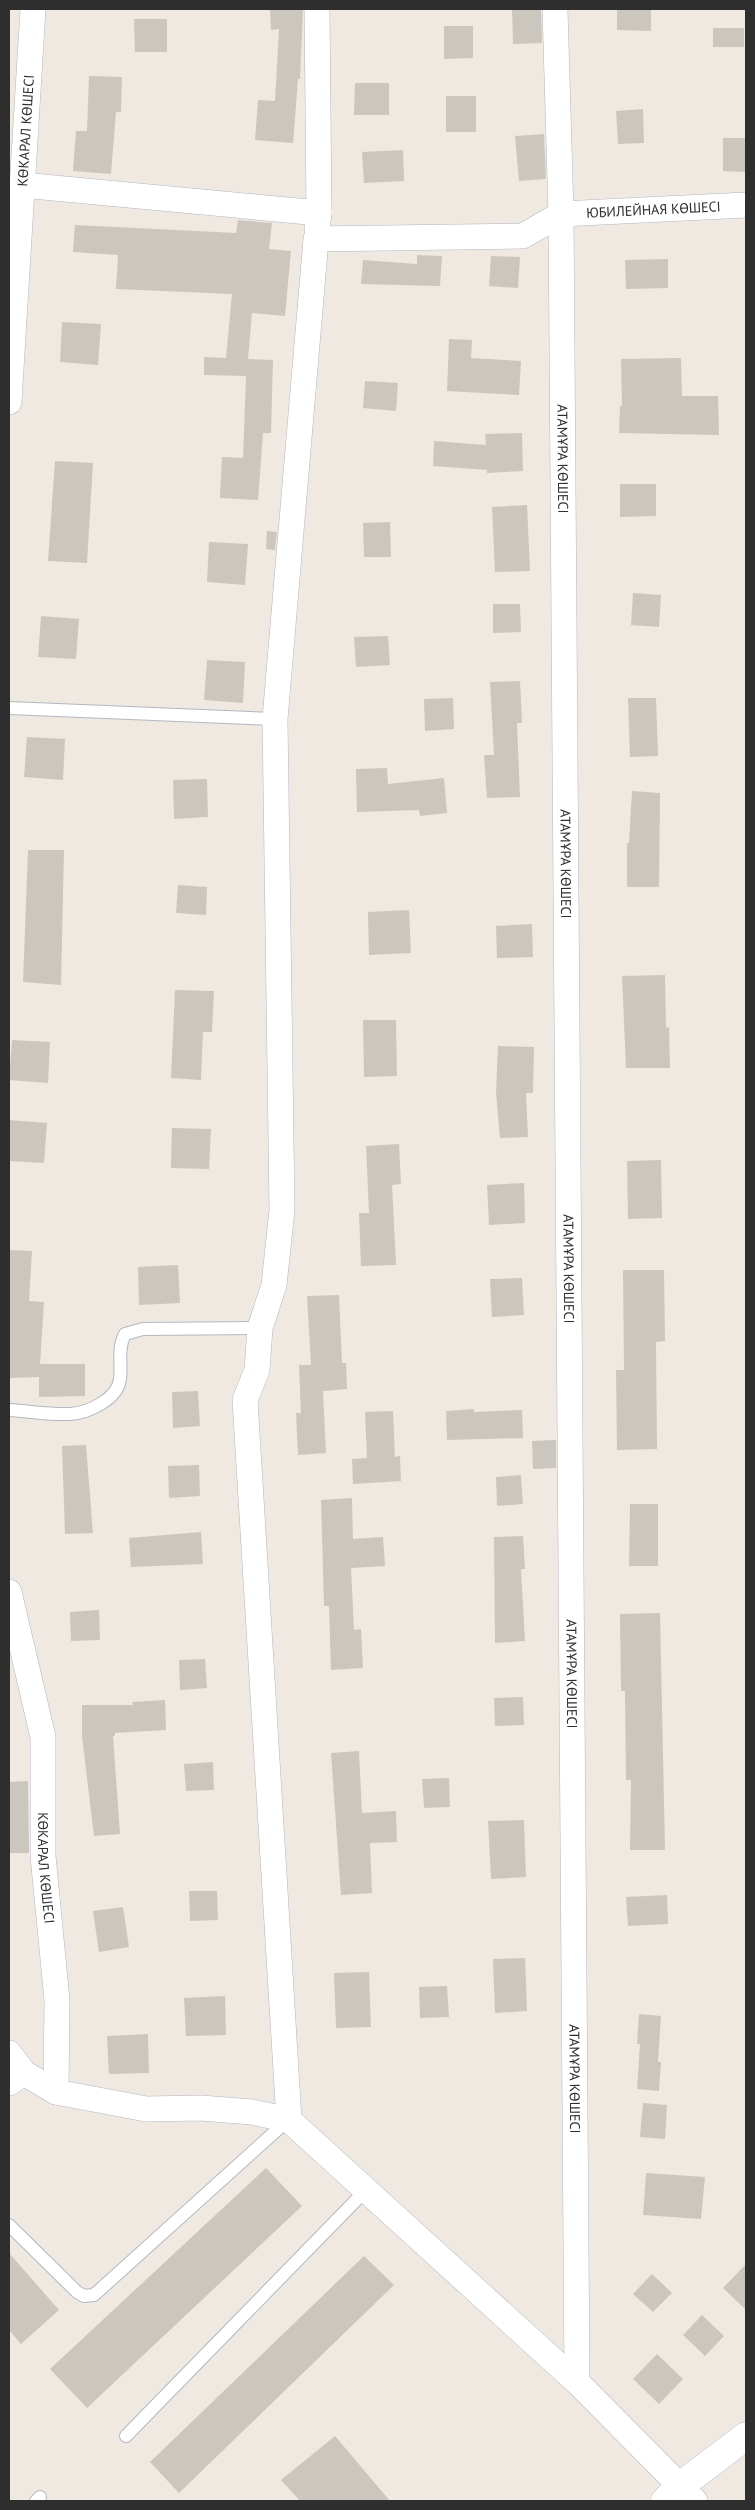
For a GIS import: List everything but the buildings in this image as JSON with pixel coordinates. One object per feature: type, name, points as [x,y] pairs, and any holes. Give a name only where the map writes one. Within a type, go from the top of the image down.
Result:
[{"type":"street","name":"КӨКАРАЛ КӨШЕСІ","points":[[9,402],[15,184],[33,9]]},
{"type":"street","points":[[289,2120],[245,1400],[257,1370],[260,1328],[274,1285],[282,1210],[275,719],[319,213],[317,9]]},
{"type":"street","name":"АТАМҰРА КӨШЕСІ","points":[[555,9],[561,214],[577,2382]]},
{"type":"street","points":[[15,184],[319,213]]},
{"type":"street","name":"ЮБИЛЕЙНАЯ КӨШЕСІ","points":[[561,214],[746,205]]},
{"type":"street","points":[[316,239],[523,236],[561,214]]},
{"type":"street","name":"КӨКАРАЛ КӨШЕСІ","points":[[9,1592],[43,1737],[42,1856],[57,2000],[56,2092]]},
{"type":"street","points":[[9,2053],[16,2078],[56,2092],[146,2108],[201,2108],[252,2112],[289,2120],[577,2382],[680,2496],[746,2436]]},
{"type":"lane","points":[[9,708],[275,719]]},
{"type":"lane","points":[[9,1410],[72,1414],[95,1407],[113,1395],[120,1381],[121,1343],[125,1334],[143,1329],[260,1328]]},
{"type":"lane","points":[[9,2225],[77,2292],[84,2296],[94,2295],[289,2120]]},
{"type":"lane","points":[[126,2436],[366,2190]]}]
